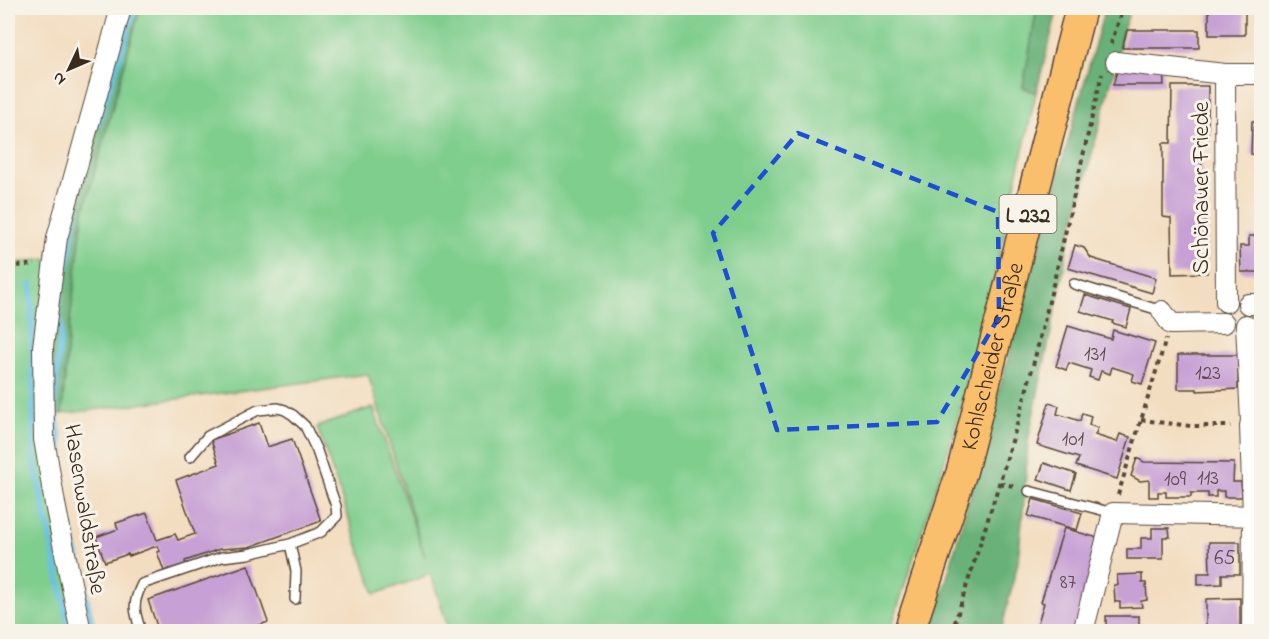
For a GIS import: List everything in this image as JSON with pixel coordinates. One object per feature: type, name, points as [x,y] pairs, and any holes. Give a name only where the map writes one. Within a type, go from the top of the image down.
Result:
[{"type":"main road","name":"Kohlscheider Straße","points":[[909,632],[962,471],[1081,8]]},
{"type":"street","name":"Hasenwaldstraße","points":[[81,632],[54,504],[44,439],[43,347],[53,262],[64,212],[121,8]]},
{"type":"street","name":"Schönauer Friede","points":[[1109,61],[1225,74],[1262,74]]},
{"type":"street","name":"Schönauer Friede","points":[[1225,74],[1226,302]]},
{"type":"street","points":[[1166,318],[1224,323]]},
{"type":"street","points":[[1246,325],[1250,426],[1257,516],[1252,632]]},
{"type":"street","points":[[1083,632],[1113,513],[1257,516]]},
{"type":"lane","points":[[1074,284],[1166,318]]},
{"type":"lane","points":[[141,632],[136,616],[135,600],[142,584],[222,557],[248,554],[290,544],[321,532],[337,516],[336,506],[317,452],[305,426],[285,410],[278,408],[258,411],[208,436],[190,457]]},
{"type":"lane","points":[[1029,491],[1113,513]]},
{"type":"lane","points":[[290,544],[296,571],[295,599]]},
{"type":"path","points":[[952,632],[1000,483],[1026,392],[1123,8]]},
{"type":"path","points":[[8,267],[53,262]]},
{"type":"path","points":[[1113,513],[1141,420],[1166,318]]},
{"type":"path","points":[[1141,420],[1191,426],[1250,426]]},
{"type":"highlighted area","points":[[798,133],[998,212],[999,317],[937,422],[777,430],[713,233]]},
{"type":"green space","points":[[117,8],[140,8],[83,214],[68,337],[62,414],[48,416],[53,258]]},
{"type":"green space","points":[[140,8],[1037,8],[1023,87],[1036,93],[999,256],[955,428],[890,631],[449,631],[431,574],[375,594],[317,427],[373,407],[425,557],[368,374],[62,414],[68,337],[83,214]]},
{"type":"green space","points":[[1037,8],[1058,8],[1036,93],[1023,87]]},
{"type":"green space","points":[[1105,8],[1131,8],[1123,30],[1067,248],[1028,440],[1018,562],[1001,631],[932,632]]},
{"type":"green space","points":[[53,258],[45,437],[80,631],[8,631],[8,264]]},
{"type":"building","points":[[1209,8],[1245,8],[1245,35],[1209,35]]},
{"type":"building","points":[[1127,30],[1199,30],[1199,48],[1122,48]]},
{"type":"building","points":[[1118,68],[1163,68],[1164,85],[1113,85]]},
{"type":"building","points":[[1172,86],[1208,86],[1208,143],[1202,143],[1200,218],[1206,217],[1207,273],[1172,274],[1171,218],[1163,217],[1163,143],[1171,143]]},
{"type":"building","points":[[1252,121],[1262,122],[1262,155],[1251,154]]},
{"type":"building","points":[[1249,236],[1262,236],[1262,272],[1241,272],[1240,246],[1249,246]]},
{"type":"building","points":[[1075,245],[1084,248],[1091,258],[1156,278],[1152,293],[1068,268]]},
{"type":"building","points":[[1085,295],[1131,309],[1126,327],[1080,311]]},
{"type":"building","points":[[1068,326],[1111,339],[1113,330],[1155,343],[1142,384],[1132,381],[1134,374],[1112,367],[1110,374],[1101,371],[1098,380],[1089,377],[1091,370],[1069,363],[1066,370],[1056,366]]},
{"type":"building","points":[[1178,355],[1238,355],[1238,389],[1197,391],[1197,389],[1178,389]]},
{"type":"building","points":[[1049,403],[1059,406],[1057,414],[1080,421],[1082,413],[1091,416],[1089,425],[1098,428],[1095,435],[1117,442],[1120,434],[1130,437],[1117,479],[1076,466],[1079,458],[1037,445]]},
{"type":"building","points":[[259,423],[267,447],[292,439],[321,521],[249,547],[220,549],[164,571],[157,546],[105,562],[96,537],[118,529],[116,523],[147,513],[157,540],[175,534],[178,540],[195,534],[176,480],[219,464],[211,440]]},
{"type":"building","points":[[1137,458],[1144,462],[1234,463],[1233,482],[1241,482],[1242,497],[1224,497],[1224,491],[1216,491],[1216,497],[1208,497],[1208,493],[1191,493],[1191,497],[1166,497],[1166,492],[1158,492],[1158,497],[1149,497],[1149,480],[1140,481],[1131,476]]},
{"type":"building","points":[[1044,463],[1076,474],[1071,490],[1038,479]]},
{"type":"building","points":[[1033,499],[1082,513],[1077,530],[1028,516]]},
{"type":"building","points":[[1064,528],[1101,539],[1073,632],[1035,632],[1044,603],[1041,602]]},
{"type":"building","points":[[1152,528],[1169,528],[1170,537],[1163,537],[1163,559],[1127,559],[1127,549],[1141,549],[1141,538],[1152,538]]},
{"type":"building","points":[[1209,542],[1240,542],[1240,574],[1222,574],[1222,584],[1198,585],[1198,573],[1210,573]]},
{"type":"building","points":[[248,565],[268,622],[240,632],[159,632],[148,600]]},
{"type":"building","points":[[1142,574],[1142,583],[1146,583],[1147,600],[1141,601],[1142,607],[1120,608],[1120,602],[1115,602],[1114,585],[1118,585],[1117,575]]},
{"type":"building","points":[[1240,598],[1240,631],[1206,632],[1206,599]]},
{"type":"building","points":[[1106,616],[1139,616],[1139,632],[1104,632]]},
{"type":"waterway","points":[[98,124],[135,8]]},
{"type":"waterway","points":[[76,206],[69,257],[58,307],[61,331],[54,404],[60,438],[62,482],[94,632]]},
{"type":"waterway","points":[[31,284],[34,460],[70,632]]}]
